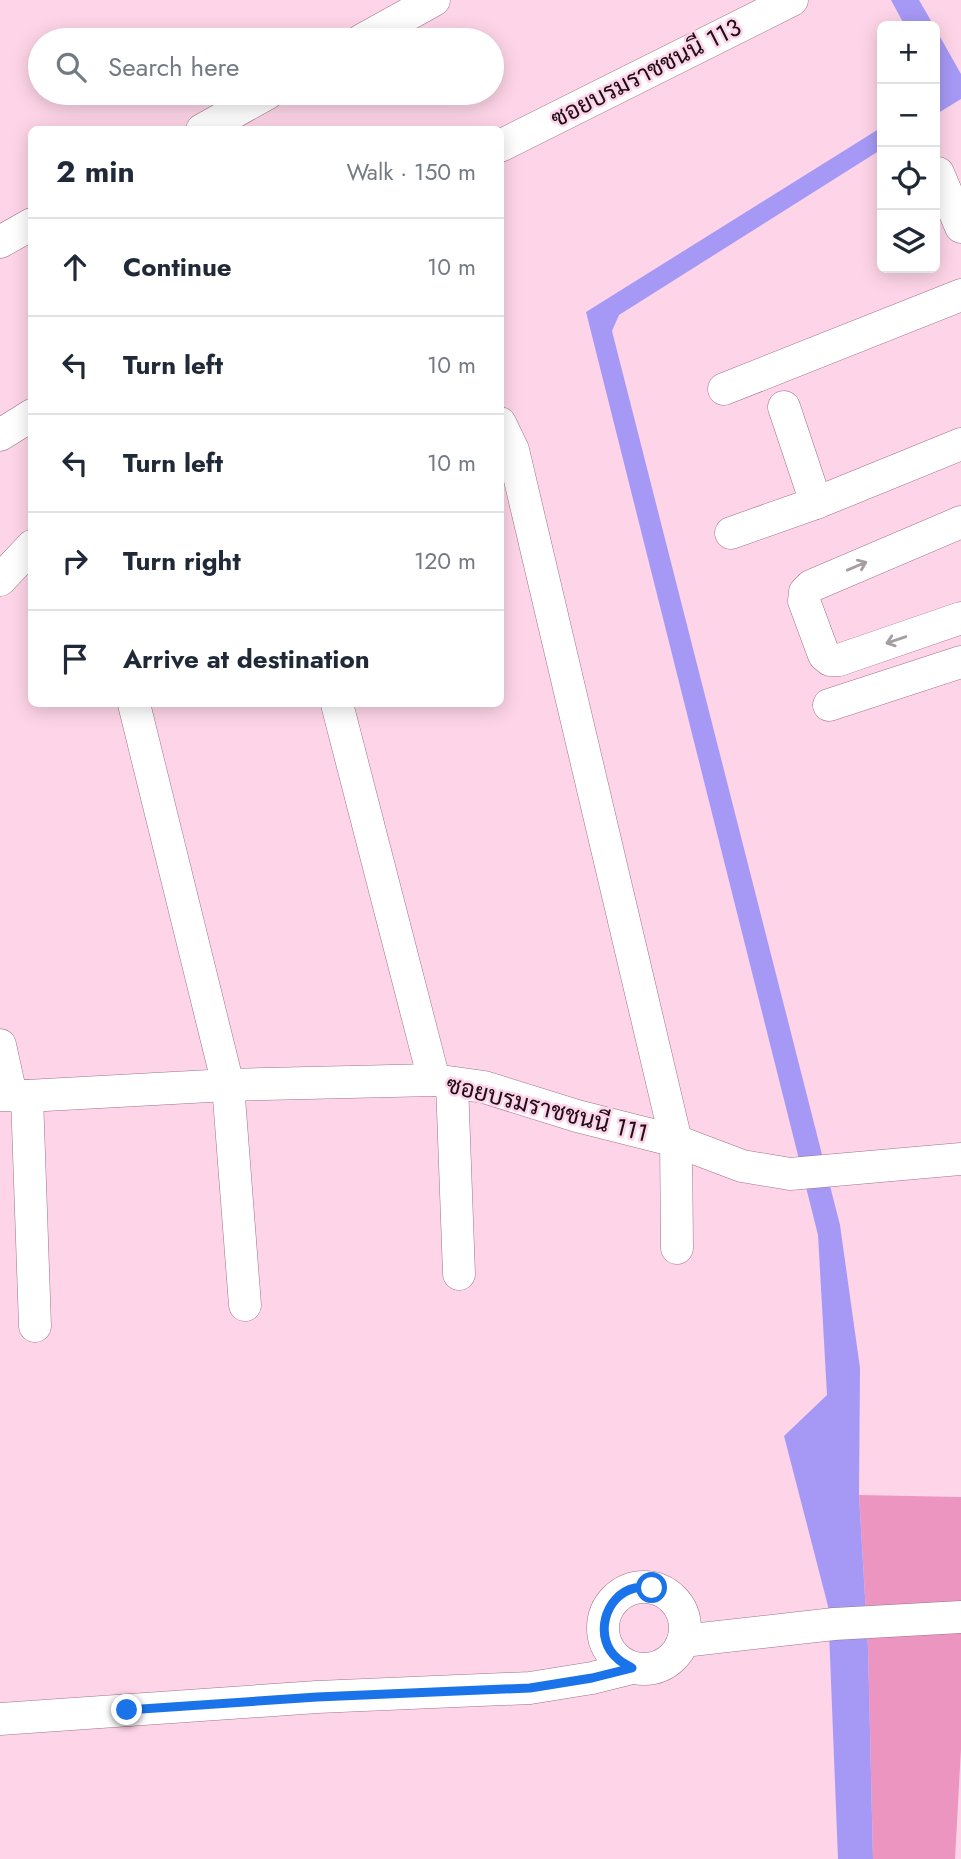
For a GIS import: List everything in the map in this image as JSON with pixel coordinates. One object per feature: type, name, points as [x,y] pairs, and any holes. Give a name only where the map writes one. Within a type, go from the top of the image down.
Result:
[{"type":"street","points":[[384,28],[434,0]]},
{"type":"street","name":"ซอยบรมราชชนนี 113","points":[[504,144],[792,0]]},
{"type":"street","points":[[209,126],[247,105]]},
{"type":"street","points":[[940,178],[961,227]]},
{"type":"street","points":[[0,242],[28,227]]},
{"type":"street","points":[[724,389],[961,295]]},
{"type":"street","points":[[784,407],[817,503]]},
{"type":"street","points":[[0,435],[28,418]]},
{"type":"street","points":[[504,431],[513,450],[676,1141],[677,1248]]},
{"type":"street","points":[[731,533],[817,503],[961,444]]},
{"type":"street","points":[[961,522],[811,586],[805,592],[804,601],[824,655],[830,660],[839,660],[961,618]]},
{"type":"street","points":[[0,580],[28,550]]},
{"type":"street","points":[[830,705],[961,662]]},
{"type":"street","points":[[135,707],[228,1086],[245,1305]]},
{"type":"street","points":[[338,707],[443,1081],[459,1274]]},
{"type":"street","points":[[0,1045],[13,1095],[35,1326]]},
{"type":"street","name":"ซอยบรมราชชนนี 111","points":[[13,1095],[443,1081],[484,1087],[577,1116],[676,1141],[742,1166],[790,1174],[961,1159]]},
{"type":"street","points":[[0,1719],[317,1697],[530,1688],[592,1678],[632,1668],[648,1669],[664,1665],[676,1655],[683,1641],[685,1623],[680,1607],[668,1595],[652,1588],[635,1588],[619,1596],[608,1609],[603,1627],[607,1644],[617,1659],[632,1668]]},
{"type":"street","points":[[683,1641],[834,1624],[961,1618]]},
{"type":"shaded area","points":[[891,0],[919,0],[931,21],[902,21]]},
{"type":"shaded area","points":[[940,37],[961,74],[961,99],[940,112]]},
{"type":"shaded area","points":[[877,130],[877,152],[619,315],[612,331],[840,1225],[860,1368],[859,1495],[868,1647],[873,1859],[838,1859],[828,1606],[784,1436],[827,1395],[818,1235],[586,312]]},
{"type":"shaded area","points":[[859,1495],[961,1497],[961,1749],[955,1859],[873,1859],[868,1647]]},
{"type":"route","points":[[127,1710],[317,1697],[530,1688],[592,1678],[632,1668],[617,1659],[607,1644],[603,1627],[608,1609],[619,1596],[635,1588],[652,1588]]}]
